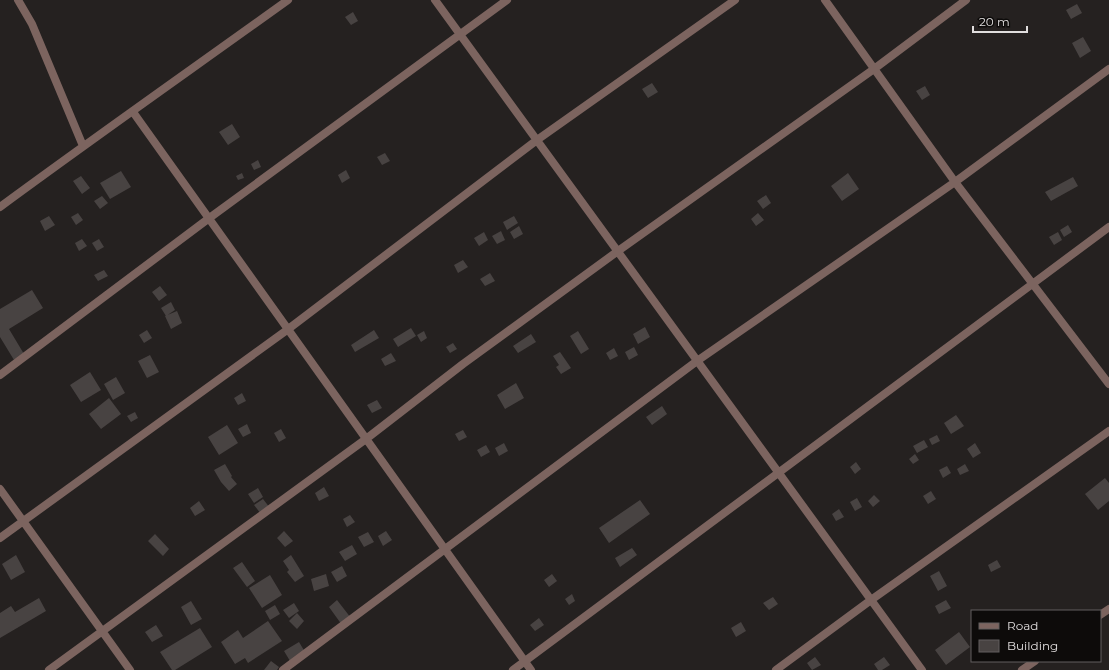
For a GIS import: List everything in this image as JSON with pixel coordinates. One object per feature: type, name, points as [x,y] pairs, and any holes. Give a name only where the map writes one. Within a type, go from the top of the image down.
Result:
[{"type":"street","points":[[18,0],[32,24],[83,146]]},
{"type":"street","points":[[275,10],[278,0]]},
{"type":"street","points":[[0,208],[83,146],[133,112],[288,0]]},
{"type":"street","points":[[435,0],[922,670]]},
{"type":"street","points":[[0,375],[208,219],[507,0]]},
{"type":"street","points":[[0,538],[288,330],[537,140],[735,0]]},
{"type":"street","points":[[825,0],[955,182],[1109,384]]},
{"type":"street","points":[[49,670],[366,439],[463,364],[618,251],[874,69],[966,0]]},
{"type":"street","points":[[283,670],[697,361],[955,182],[1109,69]]},
{"type":"street","points":[[133,112],[208,219],[532,670]]},
{"type":"street","points":[[513,670],[1109,227]]},
{"type":"street","points":[[776,670],[871,600],[1109,431]]},
{"type":"street","points":[[0,489],[130,670]]},
{"type":"street","points":[[1022,670],[1034,662]]},
{"type":"building","points":[[1077,4],[1082,13],[1071,19],[1066,10]]},
{"type":"building","points":[[353,12],[358,21],[351,25],[345,17]]},
{"type":"building","points":[[1083,37],[1091,51],[1080,58],[1072,43]]},
{"type":"building","points":[[652,83],[658,92],[648,98],[642,89]]},
{"type":"building","points":[[925,86],[930,95],[922,100],[916,91]]},
{"type":"building","points":[[232,124],[240,137],[228,145],[219,132]]},
{"type":"building","points":[[385,153],[390,161],[382,165],[377,157]]},
{"type":"building","points":[[258,160],[261,167],[254,170],[251,164]]},
{"type":"building","points":[[346,170],[350,178],[342,183],[338,175]]},
{"type":"building","points":[[121,171],[131,187],[110,199],[100,183]]},
{"type":"building","points":[[242,173],[244,178],[238,180],[236,176]]},
{"type":"building","points":[[848,173],[859,189],[842,201],[831,186]]},
{"type":"building","points":[[81,176],[90,188],[82,194],[73,181]]},
{"type":"building","points":[[1073,177],[1078,186],[1051,201],[1045,192]]},
{"type":"building","points":[[766,195],[771,203],[763,209],[757,201]]},
{"type":"building","points":[[102,196],[108,203],[100,209],[94,201]]},
{"type":"building","points":[[78,213],[83,220],[76,225],[71,217]]},
{"type":"building","points":[[758,213],[764,220],[756,226],[751,219]]},
{"type":"building","points":[[49,216],[55,225],[45,231],[40,221]]},
{"type":"building","points":[[514,216],[518,223],[507,230],[503,222]]},
{"type":"building","points":[[1068,225],[1072,232],[1064,237],[1060,230]]},
{"type":"building","points":[[519,226],[523,234],[514,239],[510,232]]},
{"type":"building","points":[[501,231],[505,240],[497,244],[492,236]]},
{"type":"building","points":[[484,232],[488,240],[479,246],[474,238]]},
{"type":"building","points":[[1058,232],[1062,240],[1054,245],[1049,237]]},
{"type":"building","points":[[82,239],[87,246],[79,251],[75,243]]},
{"type":"building","points":[[99,239],[104,247],[97,251],[92,243]]},
{"type":"building","points":[[463,260],[468,267],[458,273],[454,265]]},
{"type":"building","points":[[104,270],[108,276],[98,281],[94,275]]},
{"type":"building","points":[[490,273],[495,281],[485,286],[480,279]]},
{"type":"building","points":[[160,286],[167,295],[159,301],[152,292]]},
{"type":"building","points":[[32,290],[43,308],[9,329],[24,354],[14,360],[0,337],[0,309]]},
{"type":"building","points":[[171,302],[175,310],[166,316],[161,308]]},
{"type":"building","points":[[177,311],[182,323],[171,329],[165,316]]},
{"type":"building","points":[[645,327],[650,337],[638,344],[633,334]]},
{"type":"building","points":[[411,328],[416,336],[398,347],[393,339]]},
{"type":"building","points":[[147,330],[152,338],[144,343],[139,335]]},
{"type":"building","points":[[374,330],[379,338],[355,352],[351,345]]},
{"type":"building","points":[[424,331],[427,338],[421,342],[417,335]]},
{"type":"building","points":[[578,331],[589,349],[581,354],[570,336]]},
{"type":"building","points":[[531,334],[536,342],[518,353],[513,346]]},
{"type":"building","points":[[453,343],[457,349],[450,353],[446,347]]},
{"type":"building","points":[[634,347],[638,355],[629,360],[625,352]]},
{"type":"building","points":[[614,348],[618,356],[610,360],[606,353]]},
{"type":"building","points":[[560,352],[571,368],[561,374],[556,367],[559,365],[553,356]]},
{"type":"building","points":[[391,353],[396,361],[385,366],[381,359]]},
{"type":"building","points":[[150,355],[159,372],[147,378],[138,361]]},
{"type":"building","points":[[90,372],[101,390],[81,402],[70,385]]},
{"type":"building","points":[[116,377],[125,393],[113,400],[104,384]]},
{"type":"building","points":[[516,383],[524,398],[505,409],[497,395]]},
{"type":"building","points":[[242,393],[246,401],[238,405],[234,398]]},
{"type":"building","points":[[109,398],[121,414],[101,429],[89,414]]},
{"type":"building","points":[[377,400],[382,408],[372,413],[367,405]]},
{"type":"building","points":[[662,406],[667,414],[652,425],[646,417]]},
{"type":"building","points":[[135,412],[138,418],[131,422],[127,416]]},
{"type":"building","points":[[956,415],[964,426],[951,434],[944,423]]},
{"type":"building","points":[[247,424],[251,433],[243,437],[238,429]]},
{"type":"building","points":[[227,425],[238,443],[219,455],[208,437]]},
{"type":"building","points":[[281,429],[286,438],[279,442],[274,433]]},
{"type":"building","points":[[463,430],[467,437],[459,441],[455,434]]},
{"type":"building","points":[[937,435],[940,441],[932,445],[929,439]]},
{"type":"building","points":[[924,440],[928,447],[917,453],[913,446]]},
{"type":"building","points":[[504,443],[508,451],[499,456],[495,448]]},
{"type":"building","points":[[975,443],[981,453],[973,458],[967,449]]},
{"type":"building","points":[[486,445],[490,452],[481,457],[477,450]]},
{"type":"building","points":[[915,454],[919,460],[913,464],[909,459]]},
{"type":"building","points":[[856,462],[861,469],[855,474],[850,467]]},
{"type":"building","points":[[225,464],[232,476],[231,477],[237,484],[229,491],[221,482],[214,470]]},
{"type":"building","points":[[965,464],[969,471],[960,475],[957,469]]},
{"type":"building","points":[[947,466],[951,473],[943,478],[939,470]]},
{"type":"building","points":[[1105,478],[1109,483],[1109,501],[1098,510],[1085,494]]},
{"type":"building","points":[[324,487],[329,496],[319,501],[315,493]]},
{"type":"building","points":[[258,488],[263,497],[254,503],[248,494]]},
{"type":"building","points":[[931,491],[936,499],[928,504],[923,496]]},
{"type":"building","points":[[874,495],[880,501],[873,507],[868,501]]},
{"type":"building","points":[[857,498],[862,507],[855,511],[850,502]]},
{"type":"building","points":[[263,499],[270,508],[261,514],[254,505]]},
{"type":"building","points":[[640,500],[650,514],[609,543],[599,528]]},
{"type":"building","points":[[199,501],[205,510],[195,516],[190,508]]},
{"type":"building","points":[[839,509],[844,517],[836,521],[832,514]]},
{"type":"building","points":[[350,515],[355,522],[347,527],[343,519]]},
{"type":"building","points":[[284,531],[293,541],[285,547],[277,538]]},
{"type":"building","points":[[386,531],[392,540],[383,546],[378,536]]},
{"type":"building","points":[[368,532],[374,542],[364,547],[358,537]]},
{"type":"building","points":[[155,534],[169,549],[163,556],[148,541]]},
{"type":"building","points":[[352,545],[357,554],[345,561],[339,552]]},
{"type":"building","points":[[632,548],[637,555],[620,567],[615,558]]},
{"type":"building","points":[[16,555],[25,572],[11,580],[2,564]]},
{"type":"building","points":[[291,555],[304,576],[295,582],[287,572],[289,570],[283,561]]},
{"type":"building","points":[[997,560],[1001,567],[991,572],[988,565]]},
{"type":"building","points":[[242,562],[255,581],[247,587],[233,568]]},
{"type":"building","points":[[342,566],[347,576],[337,582],[331,572]]},
{"type":"building","points":[[939,571],[947,586],[938,591],[930,576]]},
{"type":"building","points":[[326,574],[329,586],[314,591],[311,579]]},
{"type":"building","points":[[552,574],[557,581],[549,587],[544,580]]},
{"type":"building","points":[[270,575],[282,595],[262,608],[249,588]]},
{"type":"building","points":[[572,594],[575,601],[569,605],[565,599]]},
{"type":"building","points":[[773,597],[778,604],[769,610],[763,603]]},
{"type":"building","points":[[39,598],[46,611],[0,638],[0,613],[11,606],[15,612]]},
{"type":"building","points":[[337,600],[351,618],[342,625],[329,607]]},
{"type":"building","points":[[946,600],[951,608],[939,614],[935,606]]},
{"type":"building","points":[[191,601],[202,619],[191,625],[181,607]]},
{"type":"building","points":[[294,603],[299,611],[289,618],[283,610]]},
{"type":"building","points":[[275,605],[280,614],[270,620],[265,611]]},
{"type":"building","points":[[297,613],[304,621],[297,629],[289,621]]},
{"type":"building","points":[[539,618],[544,625],[535,631],[530,625]]},
{"type":"building","points":[[268,621],[282,641],[248,663],[245,658],[235,664],[221,642],[238,630],[243,638]]},
{"type":"building","points":[[741,622],[746,631],[736,637],[731,628]]},
{"type":"building","points":[[156,625],[163,636],[152,642],[145,632]]},
{"type":"building","points":[[200,628],[212,647],[175,670],[172,670],[160,652]]},
{"type":"building","points":[[959,632],[970,647],[946,665],[935,650]]},
{"type":"building","points":[[299,642],[305,652],[290,661],[284,651]]},
{"type":"building","points":[[815,657],[821,665],[812,670],[807,663]]},
{"type":"building","points":[[884,657],[890,665],[882,670],[878,670],[874,664]]},
{"type":"building","points":[[271,661],[279,667],[277,670],[264,670]]}]
